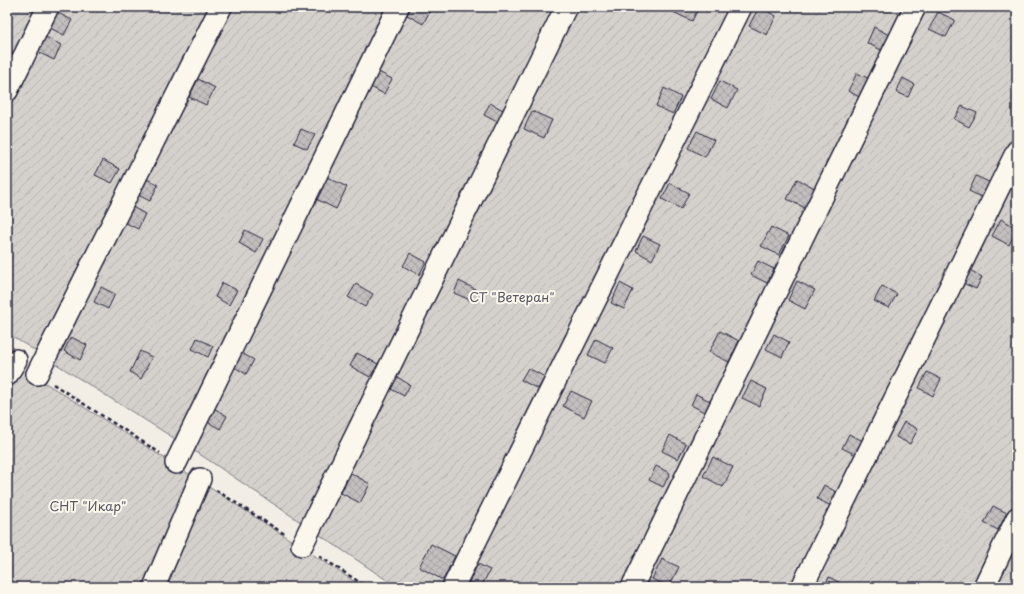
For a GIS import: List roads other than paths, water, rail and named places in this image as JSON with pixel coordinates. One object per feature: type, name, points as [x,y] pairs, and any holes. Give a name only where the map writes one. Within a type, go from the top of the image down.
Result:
[{"type":"lane","points":[[7,91],[48,7]]},
{"type":"lane","points":[[37,374],[221,7]]},
{"type":"lane","points":[[176,463],[398,7]]},
{"type":"lane","points":[[302,545],[566,7]]},
{"type":"lane","points":[[453,587],[741,7]]},
{"type":"lane","points":[[632,587],[915,7]]},
{"type":"lane","points":[[802,587],[1017,151]]},
{"type":"lane","points":[[154,587],[200,479]]},
{"type":"lane","points":[[984,587],[1017,518]]},
{"type":"park label","name":"СТ \"Ветеран\"","points":[[512,297]]},
{"type":"park label","name":"СНТ \"Икар\"","points":[[88,506]]}]
